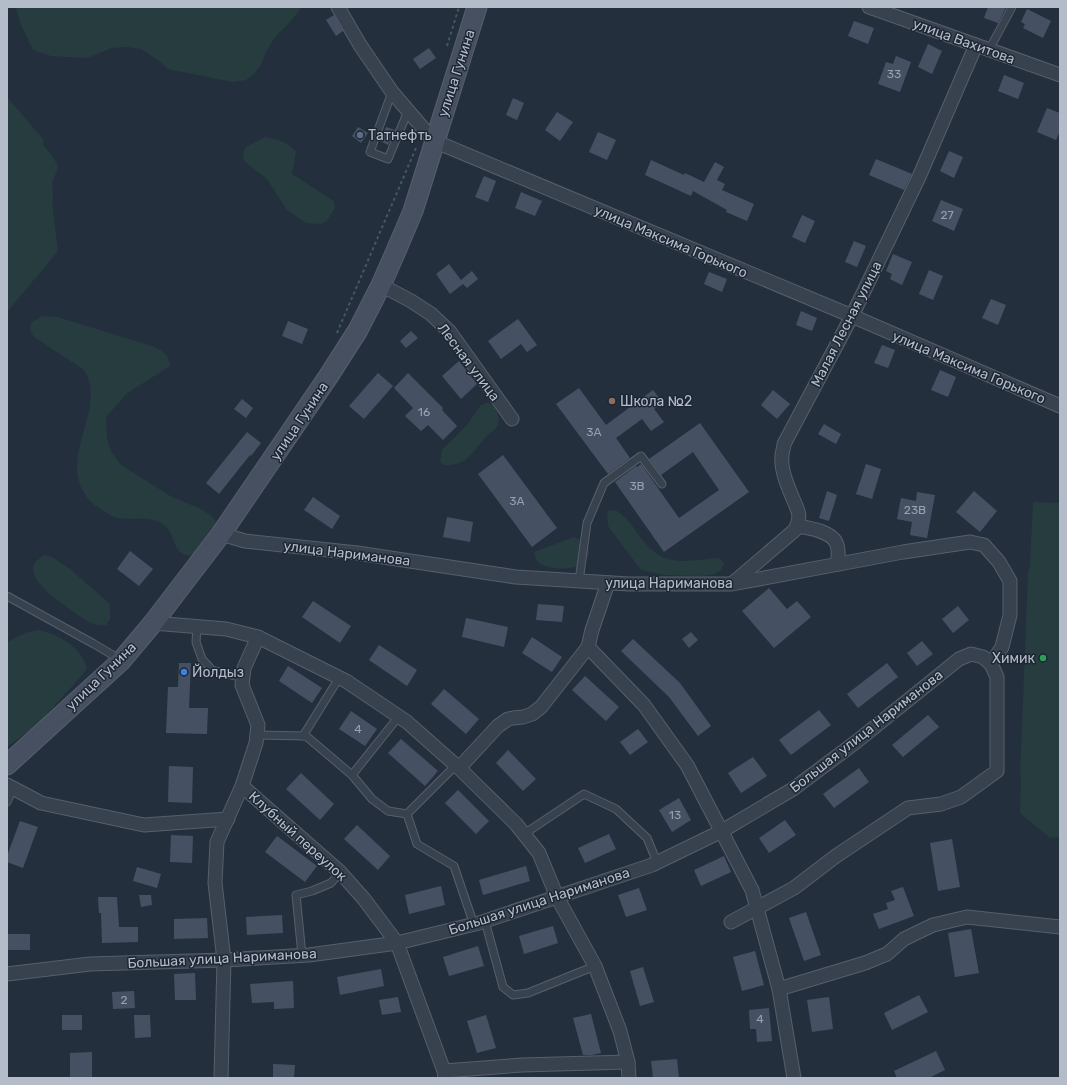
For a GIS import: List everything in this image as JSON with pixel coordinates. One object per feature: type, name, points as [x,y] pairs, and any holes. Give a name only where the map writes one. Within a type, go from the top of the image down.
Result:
[{"type":"main road","name":"улица Гунина","points":[[7,765],[121,660],[153,623],[221,534],[328,378],[358,330],[381,285],[413,211],[429,135],[477,7]]},
{"type":"street","name":"улица Максима Горького","points":[[338,7],[360,45],[392,92],[429,135],[1060,406]]},
{"type":"street","name":"улица Вахитова","points":[[869,7],[1060,75]]},
{"type":"street","name":"Малая Лесная улица","points":[[797,526],[799,517],[798,510],[782,464],[784,444],[852,316],[919,177],[976,45]]},
{"type":"street","name":"Лесная улица","points":[[381,285],[411,301],[431,314],[450,332],[512,419]]},
{"type":"street","points":[[732,584],[791,535],[797,526],[826,533],[835,540],[837,545],[838,564]]},
{"type":"street","name":"улица Нариманова","points":[[221,534],[245,541],[357,552],[516,577],[608,583],[732,584],[838,564],[970,542],[984,545],[999,562],[1010,580],[1010,615],[1002,647],[987,660]]},
{"type":"street","points":[[457,766],[498,726],[508,719],[532,714],[541,707],[588,647],[592,630],[608,583]]},
{"type":"street","points":[[153,623],[226,629],[258,637],[346,681],[399,716],[457,766],[516,824],[539,853],[557,897],[595,966],[620,1031],[628,1062],[629,1078]]},
{"type":"street","points":[[221,1078],[224,960],[215,883],[218,842],[242,786],[256,743],[258,725],[242,685],[244,668],[258,637]]},
{"type":"street","points":[[588,647],[644,705],[687,764],[752,890],[779,989],[794,1078]]},
{"type":"street","name":"Большая улица Нариманова","points":[[7,974],[90,964],[224,960],[302,955],[397,943],[479,923],[658,862],[722,831],[793,789],[856,742],[959,659],[971,654],[987,660]]},
{"type":"street","points":[[731,922],[794,888],[836,856],[908,808],[940,804],[961,797],[997,771],[997,677],[987,660]]},
{"type":"street","points":[[10,786],[41,803],[144,825],[228,819]]},
{"type":"street","name":"Клубный переулок","points":[[242,786],[340,872],[364,899],[397,943],[444,1075]]},
{"type":"street","points":[[779,989],[865,963],[887,954],[904,940],[933,925],[953,920],[967,917],[1060,927]]},
{"type":"street","points":[[444,1075],[522,1066],[628,1062]]},
{"type":"lane","points":[[989,50],[1012,7]]},
{"type":"lane","points":[[392,92],[370,152],[388,159],[408,112]]},
{"type":"lane","points":[[579,581],[588,523],[604,483],[641,456],[662,484]]},
{"type":"lane","points":[[7,596],[121,660]]},
{"type":"lane","points":[[197,626],[196,642],[202,659],[212,670],[243,678]]},
{"type":"lane","points":[[303,736],[339,678]]},
{"type":"lane","points":[[352,776],[399,716]]},
{"type":"lane","points":[[257,735],[306,736],[352,776],[372,799],[388,811],[407,814]]},
{"type":"lane","points":[[407,814],[457,766]]},
{"type":"lane","points":[[7,802],[10,786]]},
{"type":"lane","points":[[524,834],[584,794],[616,809],[647,838],[658,862]]},
{"type":"lane","points":[[407,814],[417,844],[454,866],[479,923],[503,987],[513,995],[528,993],[595,966]]},
{"type":"lane","points":[[302,955],[296,895],[312,892],[331,883],[340,872]]},
{"type":"path","points":[[446,53],[459,7]]},
{"type":"path","points":[[334,338],[429,135]]},
{"type":"green space","points":[[16,7],[302,7],[275,37],[266,52],[261,65],[254,74],[246,80],[233,82],[168,69],[141,49],[127,47],[112,48],[87,58],[51,56],[33,50],[20,23]]},
{"type":"green space","points":[[7,97],[43,139],[44,147],[58,165],[52,182],[52,202],[58,251],[7,312]]},
{"type":"green space","points":[[265,137],[282,142],[293,149],[296,152],[292,174],[334,201],[335,208],[327,221],[321,224],[306,223],[287,210],[267,179],[244,161],[243,153],[246,147]]},
{"type":"green space","points":[[42,316],[57,317],[152,346],[162,351],[168,358],[170,366],[126,394],[106,417],[107,439],[112,453],[121,465],[172,497],[199,508],[212,516],[216,522],[215,529],[195,555],[183,554],[180,552],[168,529],[161,523],[150,519],[114,517],[93,504],[85,495],[78,475],[78,460],[80,444],[91,398],[90,384],[82,368],[34,337],[30,330],[31,323]]},
{"type":"green space","points":[[486,403],[494,406],[497,411],[499,420],[497,427],[464,461],[453,465],[445,465],[440,462],[442,450],[467,425],[480,406]]},
{"type":"green space","name":"Химик","points":[[1033,502],[1060,503],[1060,837],[1050,838],[1020,813],[1020,777],[1028,574],[1030,566]]},
{"type":"green space","points":[[615,510],[625,517],[647,545],[656,553],[665,558],[683,561],[719,558],[724,563],[721,570],[714,574],[700,576],[663,575],[641,570],[608,526],[607,511]]},
{"type":"green space","points":[[574,537],[585,543],[589,550],[586,560],[581,564],[574,567],[557,568],[542,565],[536,560],[534,552]]},
{"type":"green space","points":[[45,555],[52,557],[70,569],[110,604],[110,619],[106,625],[93,624],[82,618],[60,602],[42,586],[34,573],[34,567],[37,561]]},
{"type":"green space","points":[[37,630],[53,634],[68,642],[80,654],[87,668],[37,725],[7,747],[7,643]]},
{"type":"building","points":[[988,7],[1006,7],[998,23],[984,18]]},
{"type":"building","points":[[1027,9],[1051,21],[1043,38],[1023,28],[1025,24],[1021,22]]},
{"type":"building","points":[[334,15],[343,31],[336,36],[326,20]]},
{"type":"building","points":[[854,21],[874,28],[868,44],[848,36]]},
{"type":"building","points":[[928,44],[942,51],[932,74],[918,67]]},
{"type":"building","points":[[429,48],[436,58],[420,69],[413,59]]},
{"type":"building","points":[[896,56],[911,62],[900,92],[878,84],[886,62],[893,64]]},
{"type":"building","points":[[1004,75],[1024,83],[1018,99],[998,91]]},
{"type":"building","points":[[513,98],[524,103],[517,120],[506,115]]},
{"type":"building","points":[[1047,108],[1060,113],[1060,131],[1056,140],[1037,132]]},
{"type":"building","points":[[557,112],[573,122],[560,141],[545,130]]},
{"type":"building","points":[[358,127],[368,133],[361,143],[352,136]]},
{"type":"building","points":[[386,127],[395,130],[388,145],[380,141]]},
{"type":"building","points":[[598,132],[616,140],[607,160],[589,152]]},
{"type":"building","points":[[949,151],[963,157],[954,178],[940,171]]},
{"type":"building","points":[[876,159],[912,174],[904,190],[869,175]]},
{"type":"building","points":[[651,160],[684,175],[685,173],[704,182],[715,162],[724,167],[717,180],[725,184],[722,190],[754,204],[747,221],[726,212],[727,210],[693,191],[691,196],[645,175]]},
{"type":"building","points":[[484,176],[496,181],[488,202],[475,197]]},
{"type":"building","points":[[521,192],[542,201],[535,216],[515,208]]},
{"type":"building","points":[[941,200],[963,209],[954,231],[932,221]]},
{"type":"building","points":[[802,215],[815,221],[805,243],[792,237]]},
{"type":"building","points":[[854,241],[866,246],[857,267],[845,262]]},
{"type":"building","points":[[893,254],[912,262],[902,285],[890,279],[892,274],[886,271]]},
{"type":"building","points":[[449,264],[461,280],[472,271],[478,279],[467,288],[463,284],[450,294],[436,274]]},
{"type":"building","points":[[929,270],[943,276],[933,300],[919,294]]},
{"type":"building","points":[[709,272],[727,279],[722,292],[704,284]]},
{"type":"building","points":[[991,299],[1006,305],[998,325],[982,318]]},
{"type":"building","points":[[801,311],[817,318],[812,331],[796,325]]},
{"type":"building","points":[[518,319],[537,345],[527,352],[521,344],[501,359],[488,341]]},
{"type":"building","points":[[288,321],[308,329],[302,344],[282,336]]},
{"type":"building","points":[[411,331],[418,338],[406,348],[400,341]]},
{"type":"building","points":[[882,345],[895,350],[888,368],[874,363]]},
{"type":"building","points":[[459,361],[477,384],[461,399],[442,376]]},
{"type":"building","points":[[940,370],[956,377],[948,397],[931,390]]},
{"type":"building","points":[[378,373],[393,386],[364,419],[349,406]]},
{"type":"building","points":[[408,373],[443,408],[442,410],[457,426],[443,440],[428,425],[421,431],[405,416],[413,408],[394,388]]},
{"type":"building","points":[[579,388],[606,425],[653,390],[663,403],[654,409],[664,422],[651,431],[642,419],[616,438],[630,458],[608,474],[556,404]]},
{"type":"building","points":[[773,390],[790,404],[777,419],[761,405]]},
{"type":"building","points":[[242,399],[253,408],[246,418],[234,409]]},
{"type":"building","points":[[700,423],[749,492],[664,552],[615,482],[636,466],[637,467],[641,464],[679,518],[719,490],[693,452],[661,475],[649,459]]},
{"type":"building","points":[[824,424],[841,434],[836,444],[818,434]]},
{"type":"building","points":[[247,432],[261,443],[219,494],[206,483]]},
{"type":"building","points":[[503,455],[557,528],[532,547],[478,474]]},
{"type":"building","points":[[866,464],[881,469],[872,499],[856,494]]},
{"type":"building","points":[[827,491],[837,495],[829,521],[819,518]]},
{"type":"building","points":[[974,491],[997,511],[980,532],[956,512]]},
{"type":"building","points":[[917,492],[935,495],[927,538],[910,535],[912,522],[897,519],[901,498],[916,501]]},
{"type":"building","points":[[313,497],[340,516],[332,529],[304,510]]},
{"type":"building","points":[[447,517],[473,522],[470,542],[443,537]]},
{"type":"building","points":[[130,551],[153,569],[139,586],[117,569]]},
{"type":"building","points":[[769,588],[787,609],[797,601],[811,617],[774,648],[742,611]]},
{"type":"building","points":[[313,601],[351,626],[340,643],[302,617]]},
{"type":"building","points":[[538,604],[564,606],[562,622],[536,620]]},
{"type":"building","points":[[958,606],[969,620],[953,633],[942,619]]},
{"type":"building","points":[[466,618],[508,627],[504,647],[462,637]]},
{"type":"building","points":[[691,632],[698,640],[689,648],[682,639]]},
{"type":"building","points":[[532,637],[562,657],[552,672],[522,653]]},
{"type":"building","points":[[633,639],[680,683],[711,726],[698,736],[669,697],[621,651]]},
{"type":"building","points":[[922,641],[933,654],[917,666],[907,653]]},
{"type":"building","points":[[379,645],[417,670],[407,686],[369,660]]},
{"type":"building","points":[[179,663],[191,663],[189,708],[208,708],[207,734],[166,733],[168,687],[178,687]]},
{"type":"building","points":[[887,663],[898,677],[858,708],[847,694]]},
{"type":"building","points":[[288,666],[322,688],[312,703],[279,681]]},
{"type":"building","points":[[585,676],[619,707],[606,721],[572,690]]},
{"type":"building","points":[[444,689],[479,719],[466,734],[431,704]]},
{"type":"building","points":[[819,710],[831,725],[791,755],[779,740]]},
{"type":"building","points":[[351,711],[377,729],[365,746],[339,729]]},
{"type":"building","points":[[928,715],[939,727],[903,757],[892,745]]},
{"type":"building","points":[[638,729],[648,742],[630,755],[620,742]]},
{"type":"building","points":[[401,739],[438,771],[425,786],[388,753]]},
{"type":"building","points":[[508,750],[536,779],[523,791],[496,763]]},
{"type":"building","points":[[753,757],[767,776],[741,793],[728,773]]},
{"type":"building","points":[[169,766],[193,767],[192,803],[168,802]]},
{"type":"building","points":[[859,768],[869,782],[834,808],[823,794]]},
{"type":"building","points":[[301,773],[334,804],[320,820],[286,789]]},
{"type":"building","points":[[458,790],[489,821],[476,834],[445,803]]},
{"type":"building","points":[[679,798],[691,820],[672,832],[659,810]]},
{"type":"building","points":[[785,820],[796,835],[769,853],[759,838]]},
{"type":"building","points":[[20,821],[38,827],[23,868],[7,862],[7,856]]},
{"type":"building","points":[[357,825],[390,856],[378,870],[344,839]]},
{"type":"building","points":[[609,834],[616,849],[585,863],[578,848]]},
{"type":"building","points":[[171,835],[193,836],[192,863],[170,862]]},
{"type":"building","points":[[277,836],[317,866],[305,882],[265,852]]},
{"type":"building","points":[[952,839],[960,887],[938,891],[930,843]]},
{"type":"building","points":[[724,856],[731,872],[701,886],[694,870]]},
{"type":"building","points":[[526,866],[530,881],[483,895],[479,880]]},
{"type":"building","points":[[137,867],[161,874],[157,888],[133,881]]},
{"type":"building","points":[[441,886],[445,905],[409,914],[405,895]]},
{"type":"building","points":[[903,887],[914,916],[879,929],[873,914],[888,909],[886,903],[895,900],[891,891]]},
{"type":"building","points":[[639,888],[647,910],[626,917],[618,895]]},
{"type":"building","points":[[139,895],[151,895],[152,905],[141,907]]},
{"type":"building","points":[[98,897],[117,897],[119,927],[138,927],[138,942],[102,943],[101,913],[99,913]]},
{"type":"building","points":[[806,912],[821,955],[804,961],[789,918]]},
{"type":"building","points":[[282,915],[283,933],[247,935],[246,917]]},
{"type":"building","points":[[207,918],[208,938],[174,939],[174,919]]},
{"type":"building","points":[[553,926],[558,943],[524,954],[519,936]]},
{"type":"building","points":[[971,929],[979,973],[955,977],[948,933]]},
{"type":"building","points":[[7,934],[30,934],[30,950],[7,950]]},
{"type":"building","points":[[478,946],[484,966],[449,976],[443,957]]},
{"type":"building","points":[[755,951],[764,985],[742,991],[733,957]]},
{"type":"building","points":[[643,967],[654,1002],[640,1006],[630,971]]},
{"type":"building","points":[[381,969],[384,986],[340,995],[337,977]]},
{"type":"building","points":[[195,973],[196,1000],[175,1000],[174,974]]},
{"type":"building","points":[[293,981],[294,1008],[274,1009],[274,1002],[252,1003],[250,984]]},
{"type":"building","points":[[134,991],[135,1008],[113,1009],[112,992]]},
{"type":"building","points":[[919,995],[928,1012],[892,1030],[884,1013]]},
{"type":"building","points":[[398,997],[401,1012],[382,1015],[379,1000]]},
{"type":"building","points":[[829,997],[833,1029],[812,1032],[807,1000]]},
{"type":"building","points":[[769,1008],[772,1041],[757,1042],[756,1029],[750,1029],[749,1010]]},
{"type":"building","points":[[591,1014],[601,1053],[583,1055],[573,1018]]},
{"type":"building","points":[[62,1015],[82,1015],[82,1030],[62,1030]]},
{"type":"building","points":[[134,1015],[150,1015],[151,1037],[135,1038]]},
{"type":"building","points":[[486,1015],[496,1048],[477,1053],[467,1021]]},
{"type":"building","points":[[936,1051],[945,1070],[929,1078],[897,1078],[894,1071]]},
{"type":"building","points":[[92,1052],[92,1078],[70,1078],[70,1053]]},
{"type":"building","points":[[677,1059],[679,1078],[653,1078],[651,1061]]},
{"type":"building","points":[[273,1064],[295,1065],[294,1078],[273,1078]]},
{"type":"place","name":"Татнефть","points":[[360,135]]},
{"type":"place","name":"Школа №2","points":[[612,401]]},
{"type":"place","name":"Химик","points":[[1043,658]]},
{"type":"place","name":"Йолдыз","points":[[184,672]]}]
